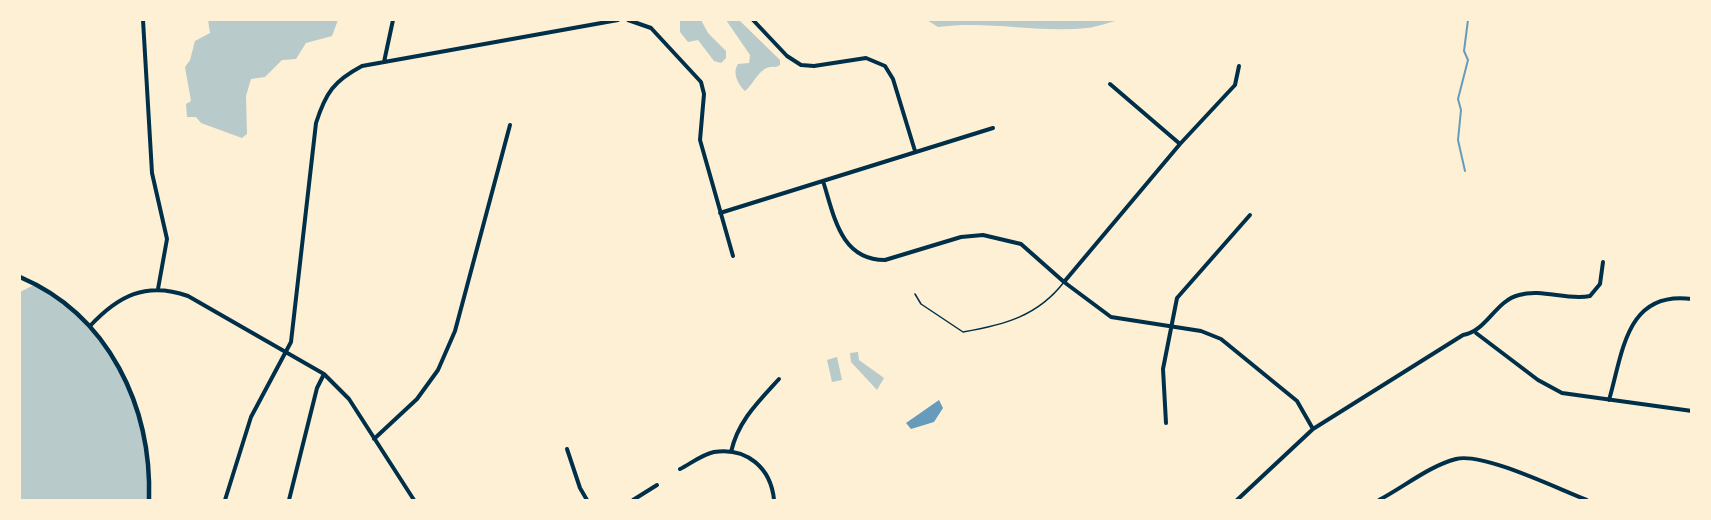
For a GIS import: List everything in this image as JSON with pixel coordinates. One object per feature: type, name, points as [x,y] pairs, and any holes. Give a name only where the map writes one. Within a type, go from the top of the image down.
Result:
[{"type":"street","points":[[143,20],[152,174],[167,239],[158,289]]},
{"type":"street","points":[[384,62],[393,20]]},
{"type":"street","points":[[225,501],[251,417],[291,342],[316,123],[323,100],[342,77],[363,66],[618,20]]},
{"type":"street","points":[[628,20],[651,28],[701,82],[704,94],[700,140],[733,256]]},
{"type":"street","points":[[753,20],[787,56],[801,65],[814,66],[866,58],[885,66],[897,89],[915,151]]},
{"type":"street","points":[[1064,282],[1180,144],[1235,85],[1239,66]]},
{"type":"street","points":[[1110,84],[1180,144]]},
{"type":"street","points":[[374,439],[417,399],[438,370],[454,331],[510,125]]},
{"type":"street","points":[[720,213],[993,128]]},
{"type":"street","points":[[823,181],[842,237],[850,248],[864,256],[879,260],[892,259],[961,237],[983,235],[1022,244],[1064,282],[1111,317],[1170,328],[1201,331],[1221,339],[1297,401],[1313,429]]},
{"type":"street","points":[[1166,423],[1163,369],[1177,298],[1250,215]]},
{"type":"street","points":[[1237,501],[1313,429],[1464,335],[1476,333],[1504,303],[1521,294],[1590,296],[1600,284],[1603,262]]},
{"type":"street","points":[[20,276],[58,298],[90,326],[117,362],[134,396],[148,453],[149,501]]},
{"type":"street","points":[[90,326],[115,302],[129,294],[158,289],[188,296],[324,374],[350,399],[414,501]]},
{"type":"street","points":[[1609,400],[1631,328],[1640,313],[1661,300],[1675,297],[1692,299]]},
{"type":"street","points":[[1476,333],[1554,390],[1580,397],[1692,411]]},
{"type":"street","points":[[289,501],[317,387],[324,374]]},
{"type":"street","points":[[730,452],[734,436],[746,416],[779,379]]},
{"type":"street","points":[[567,449],[580,488],[587,501]]},
{"type":"street","points":[[680,469],[712,452],[741,452],[762,466],[774,501]]},
{"type":"street","points":[[1379,501],[1433,468],[1457,459],[1471,457],[1500,464],[1587,501]]},
{"type":"street","points":[[633,501],[657,485]]},
{"type":"street","points":[[1566,501],[1569,494]]},
{"type":"lane","points":[[915,294],[921,304],[963,332],[994,327],[1025,316],[1050,299],[1064,282]]},
{"type":"shaded area","points":[[208,20],[338,20],[332,36],[306,43],[296,59],[282,60],[265,77],[251,79],[246,96],[247,134],[242,138],[201,123],[196,117],[187,117],[186,104],[191,101],[185,67],[190,60],[195,41],[210,33]]},
{"type":"shaded area","points":[[680,20],[701,20],[708,33],[726,51],[726,58],[721,63],[714,61],[698,40],[688,42],[680,32]]},
{"type":"shaded area","points":[[726,20],[739,20],[780,60],[780,65],[766,68],[745,91],[738,82],[736,67],[738,64],[749,63],[750,55]]},
{"type":"shaded area","points":[[927,20],[1119,20],[1091,27],[1050,29],[975,25],[938,27]]},
{"type":"shaded area","points":[[36,284],[74,311],[117,362],[127,379],[144,430],[149,500],[20,500],[20,292]]},
{"type":"shaded area","points":[[858,352],[859,360],[884,378],[877,390],[851,362],[850,353]]},
{"type":"shaded area","points":[[837,357],[842,380],[832,382],[827,360]]},
{"type":"water","points":[[939,400],[943,408],[934,422],[911,429],[906,423]]},
{"type":"waterway","points":[[1465,171],[1458,140],[1461,110],[1458,99],[1468,60],[1464,51],[1468,20]]}]
